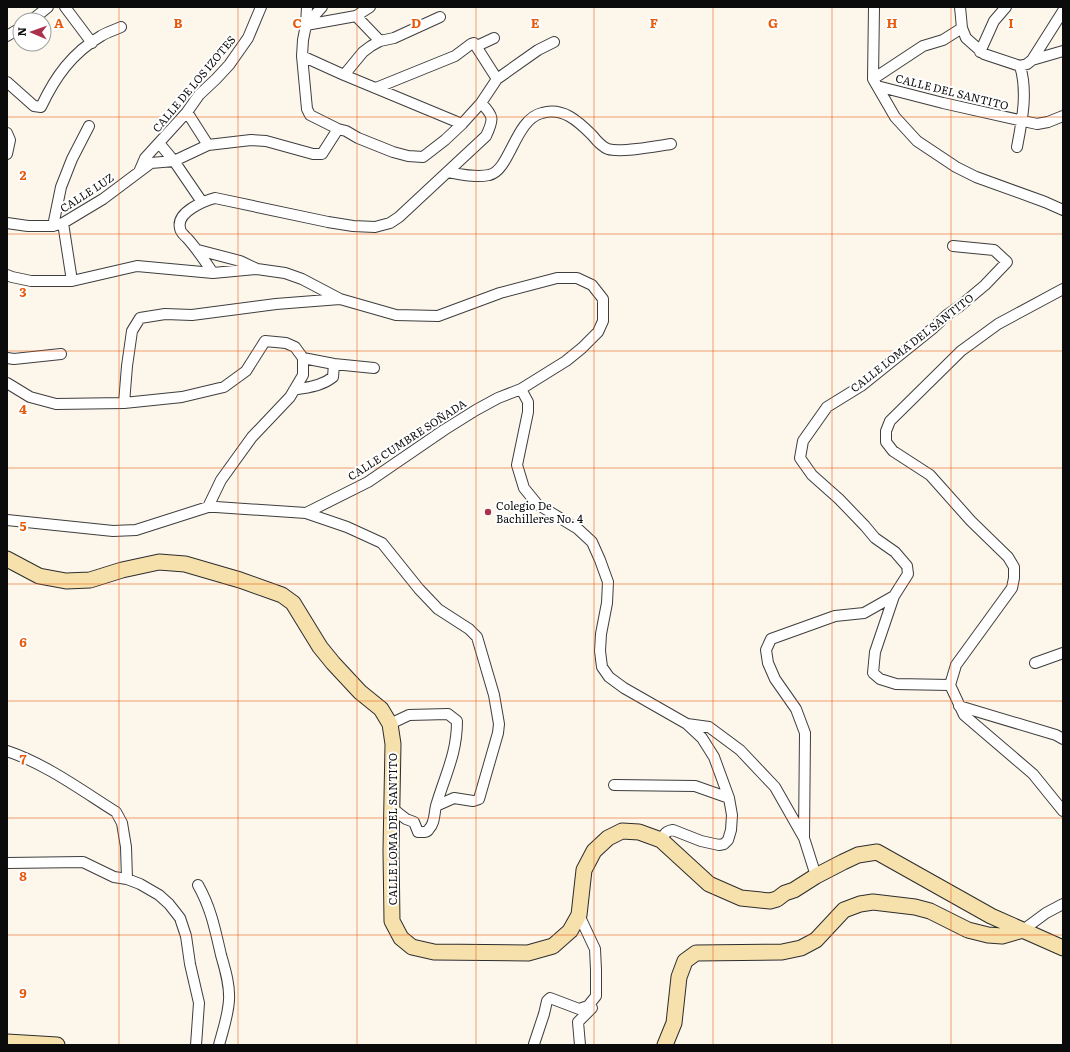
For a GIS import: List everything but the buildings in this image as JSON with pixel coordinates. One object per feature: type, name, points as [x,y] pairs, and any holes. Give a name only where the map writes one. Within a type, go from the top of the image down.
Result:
[{"type":"main road","name":"CALLE LOMA DEL SANTITO","points":[[7,559],[39,576],[66,581],[90,580],[122,570],[159,562],[184,564],[240,580],[282,595],[293,603],[320,647],[360,692],[381,709],[390,724],[394,744],[391,851],[392,921],[401,938],[412,947],[434,952],[528,953],[553,946],[570,931],[579,915],[584,870],[594,851],[608,838],[622,831],[639,832],[661,840],[709,884],[741,898],[770,901],[794,890],[816,876],[858,855],[877,852],[991,916],[1063,948]]},
{"type":"main road","points":[[665,1045],[674,1023],[679,977],[686,961],[696,953],[782,952],[801,948],[816,940],[844,910],[860,904],[873,902],[915,907],[930,911],[968,930],[988,935],[1002,936],[1023,930]]},
{"type":"main road","points":[[7,1042],[57,1045]]},
{"type":"street","points":[[65,7],[92,43]]},
{"type":"street","name":"CALLE DE LOS IZOTES","points":[[139,172],[145,158],[187,112],[200,95],[229,65],[248,38],[261,7]]},
{"type":"street","points":[[307,7],[302,56],[307,109],[310,115],[358,138],[393,152],[416,157],[423,157],[445,140],[462,124],[481,103],[497,79],[538,50],[554,42]]},
{"type":"street","points":[[306,25],[322,7]]},
{"type":"street","points":[[306,25],[356,16],[370,7]]},
{"type":"street","points":[[874,7],[875,83],[895,116],[917,141],[956,167],[976,178],[1045,202],[1063,210]]},
{"type":"street","points":[[960,7],[962,28],[966,38],[980,52],[1020,66],[1027,64],[1032,60],[1063,11]]},
{"type":"street","points":[[980,52],[994,21],[1006,7]]},
{"type":"street","points":[[356,16],[380,41]]},
{"type":"street","points":[[344,76],[363,52],[380,41],[394,38],[440,17]]},
{"type":"street","points":[[7,82],[34,106],[41,107],[61,71],[79,52],[102,35],[121,27]]},
{"type":"street","points":[[875,83],[923,46],[943,40],[962,28]]},
{"type":"street","points":[[376,88],[450,59],[476,44],[494,38]]},
{"type":"street","points":[[476,44],[497,79]]},
{"type":"street","points":[[1032,60],[1063,51]]},
{"type":"street","points":[[302,56],[344,76],[462,124]]},
{"type":"street","points":[[1018,147],[1024,107],[1023,80],[1020,66]]},
{"type":"street","name":"CALLE DEL SANTITO","points":[[875,83],[942,103],[1037,124],[1048,122],[1063,116]]},
{"type":"street","points":[[213,273],[198,250],[180,230],[179,225],[181,219],[191,209],[202,202],[215,198],[353,226],[375,227],[390,223],[399,217],[486,136],[492,118],[490,112],[481,103]]},
{"type":"street","points":[[447,172],[472,176],[490,175],[498,171],[524,126],[541,113],[553,111],[565,113],[606,148],[611,150],[646,148],[671,144]]},
{"type":"street","points":[[187,112],[208,145]]},
{"type":"street","points":[[72,281],[58,225],[61,187],[72,158],[89,126]]},
{"type":"street","points":[[174,161],[208,145],[251,140],[266,141],[318,155],[322,154],[338,129]]},
{"type":"street","points":[[7,133],[10,140],[7,154]]},
{"type":"street","points":[[159,143],[174,161],[202,202]]},
{"type":"street","name":"CALLE LUZ","points":[[7,222],[28,226],[58,225],[103,199],[151,163],[174,161]]},
{"type":"street","points":[[7,222],[7,228]]},
{"type":"street","name":"CALLE LOMA DEL SANTITO","points":[[816,876],[804,838],[805,733],[796,709],[775,679],[768,663],[766,650],[771,639],[835,616],[864,613],[894,596],[908,574],[907,566],[895,552],[875,538],[866,526],[839,499],[812,475],[800,458],[803,441],[827,407],[861,386],[932,329],[985,285],[1007,262],[994,250],[953,246]]},
{"type":"street","points":[[198,250],[240,261],[257,269]]},
{"type":"street","points":[[7,274],[12,277],[31,281],[72,281],[137,266],[213,273],[257,269],[285,273],[302,279],[340,299]]},
{"type":"street","name":"CALLE CUMBRE SOÑADA","points":[[306,513],[368,482],[476,410],[498,398],[521,389],[566,361],[598,332],[602,321],[603,299],[592,285],[577,278],[557,278],[500,293],[438,316],[396,315],[340,299]]},
{"type":"street","points":[[1063,290],[998,324],[961,352],[890,421],[886,431],[886,442],[893,451],[930,475],[971,521],[1008,557],[1014,567],[1012,588],[956,664],[950,685],[964,715],[1033,774],[1063,811]]},
{"type":"street","points":[[124,402],[132,331],[140,318],[165,314],[192,315],[276,304],[340,299]]},
{"type":"street","points":[[7,383],[30,397],[56,404],[124,402],[182,397],[224,387],[246,371],[265,341],[286,343],[295,347],[303,358],[303,376],[290,397],[248,444],[221,480],[208,507]]},
{"type":"street","points":[[7,358],[14,359],[62,354]]},
{"type":"street","points":[[303,358],[334,364],[374,368]]},
{"type":"street","points":[[294,390],[320,385],[329,381],[333,377],[334,364]]},
{"type":"street","points":[[521,389],[528,402],[528,412],[521,442],[518,465],[524,488],[537,504],[578,529],[592,542],[608,582],[607,603],[601,634],[600,651],[602,667],[610,677],[624,688],[687,724],[702,738],[714,757],[729,798],[732,815],[731,830],[728,840],[724,844],[719,845],[701,841],[673,830],[668,830],[661,840]]},
{"type":"street","points":[[7,520],[126,531],[136,530],[208,507],[216,507],[306,513],[347,527],[382,543],[419,589],[438,609],[469,629],[476,637],[494,695],[498,716],[498,734],[479,799],[473,801],[454,798],[436,806]]},
{"type":"street","points":[[894,596],[875,652],[873,673],[880,679],[896,684],[950,685]]},
{"type":"street","points":[[1035,663],[1063,653]]},
{"type":"street","points":[[959,706],[1056,735],[1063,739]]},
{"type":"street","points":[[390,724],[409,715],[448,714],[457,721],[457,737],[453,757],[436,806],[433,822],[429,830],[426,832],[416,831],[414,822],[406,819],[397,812],[392,811]]},
{"type":"street","points":[[687,724],[709,727],[740,750],[775,787],[804,838]]},
{"type":"street","points":[[7,751],[21,755],[40,765],[116,812],[122,824],[126,847],[127,879]]},
{"type":"street","points":[[614,785],[695,786],[729,798]]},
{"type":"street","points":[[7,864],[83,862],[114,876],[140,884],[159,895],[180,918],[186,936],[190,964],[199,1003],[196,1045]]},
{"type":"street","points":[[198,885],[212,913],[226,971],[229,998],[228,1016],[219,1045]]},
{"type":"street","points":[[1023,930],[1046,913],[1063,904]]},
{"type":"street","points":[[534,1044],[547,1001],[550,998],[579,1009],[588,1006],[596,996],[595,949],[579,915]]},
{"type":"street","points":[[580,1045],[578,1022],[592,1008],[588,1006]]},
{"type":"place","name":"Colegio De Bachilleres No. 4","points":[[488,512]]}]
